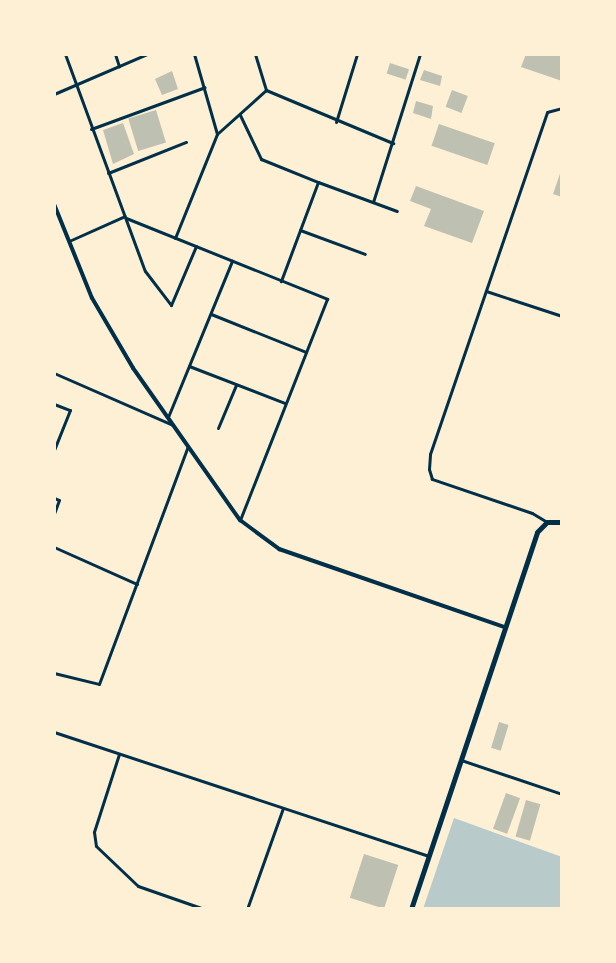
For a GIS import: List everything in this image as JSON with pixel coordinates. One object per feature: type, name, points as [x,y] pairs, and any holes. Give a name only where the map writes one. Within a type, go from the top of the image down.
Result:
[{"type":"main road","points":[[411,909],[459,759],[537,532],[547,522],[562,522]]},
{"type":"street","points":[[65,54],[145,271],[171,305],[196,246]]},
{"type":"street","points":[[115,54],[119,66]]},
{"type":"street","points":[[54,94],[147,54]]},
{"type":"street","points":[[194,54],[206,87],[217,134]]},
{"type":"street","points":[[255,54],[266,90],[336,122],[393,143]]},
{"type":"street","points":[[336,122],[357,54]]},
{"type":"street","points":[[373,202],[420,54]]},
{"type":"street","points":[[91,129],[206,87]]},
{"type":"street","points":[[175,238],[217,134],[240,116],[266,90]]},
{"type":"street","points":[[547,522],[532,513],[432,479],[429,469],[430,454],[547,112],[562,108]]},
{"type":"street","points":[[240,116],[261,159],[397,211]]},
{"type":"street","points":[[108,174],[186,142]]},
{"type":"street","points":[[281,281],[318,182]]},
{"type":"street","points":[[54,204],[92,298],[167,419],[240,520],[279,549],[298,557],[504,627]]},
{"type":"street","points":[[69,241],[126,217],[327,299],[240,520]]},
{"type":"street","points":[[300,230],[365,254]]},
{"type":"street","points":[[167,419],[232,261]]},
{"type":"street","points":[[486,291],[562,316]]},
{"type":"street","points":[[211,314],[306,352]]},
{"type":"street","points":[[189,366],[286,404]]},
{"type":"street","points":[[54,373],[173,425]]},
{"type":"street","points":[[218,428],[236,384]]},
{"type":"street","points":[[54,404],[70,410],[54,450]]},
{"type":"street","points":[[54,673],[99,684],[188,446]]},
{"type":"street","points":[[54,498],[59,500],[54,514]]},
{"type":"street","points":[[54,547],[136,584]]},
{"type":"street","points":[[54,732],[429,856]]},
{"type":"street","points":[[119,754],[94,832],[96,846],[138,886],[204,909]]},
{"type":"street","points":[[459,759],[562,794]]},
{"type":"street","points":[[247,909],[283,808]]},
{"type":"shaded area","points":[[454,818],[562,857],[562,909],[423,909]]},
{"type":"building","points":[[526,54],[562,54],[562,81],[521,67]]},
{"type":"building","points":[[390,63],[409,69],[406,80],[387,73]]},
{"type":"building","points":[[424,70],[442,76],[440,86],[420,80]]},
{"type":"building","points":[[172,71],[178,89],[162,95],[155,79]]},
{"type":"building","points":[[452,90],[468,96],[461,113],[446,107]]},
{"type":"building","points":[[416,101],[433,106],[431,119],[413,113]]},
{"type":"building","points":[[156,110],[166,143],[138,151],[128,118]]},
{"type":"building","points":[[123,123],[134,154],[113,164],[103,130]]},
{"type":"building","points":[[439,124],[495,143],[487,165],[432,146]]},
{"type":"building","points":[[562,168],[562,197],[553,194]]},
{"type":"building","points":[[416,186],[484,211],[472,243],[424,226],[431,209],[410,201]]},
{"type":"building","points":[[499,722],[509,725],[501,751],[491,748]]},
{"type":"building","points":[[506,793],[520,798],[507,834],[493,829]]},
{"type":"building","points":[[526,800],[540,804],[530,841],[516,837]]},
{"type":"building","points":[[364,854],[398,865],[384,909],[350,898]]}]
